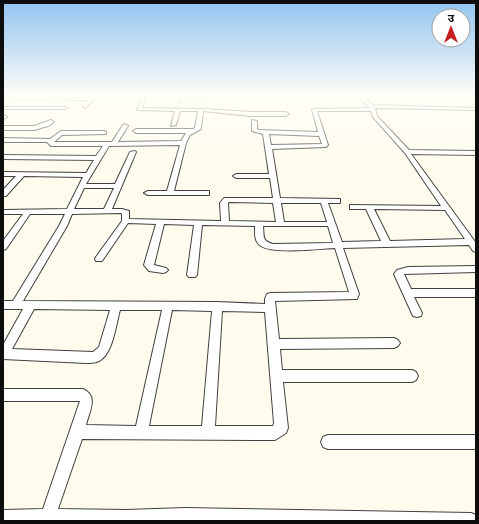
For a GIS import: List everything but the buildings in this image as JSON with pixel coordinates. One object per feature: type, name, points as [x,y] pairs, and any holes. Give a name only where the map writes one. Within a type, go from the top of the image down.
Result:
[{"type":"street","points":[[173,125],[175,120]]},
{"type":"street","points":[[170,193],[183,143],[188,134],[198,127],[200,120]]},
{"type":"street","points":[[269,147],[321,147],[325,144],[317,120]]},
{"type":"street","points":[[379,120],[407,152],[473,245]]},
{"type":"street","points":[[254,121],[255,131],[321,134]]},
{"type":"street","points":[[3,128],[44,126],[51,122]]},
{"type":"street","points":[[9,305],[63,226],[81,186],[99,158],[125,126]]},
{"type":"street","points":[[5,140],[20,128]]},
{"type":"street","points":[[136,132],[194,131]]},
{"type":"street","points":[[266,132],[280,223]]},
{"type":"street","points":[[5,140],[51,141],[61,133],[104,133]]},
{"type":"street","points":[[51,141],[51,144],[183,143]]},
{"type":"street","points":[[107,211],[133,152]]},
{"type":"street","points":[[407,152],[476,153]]},
{"type":"street","points":[[3,157],[99,158]]},
{"type":"street","points":[[3,174],[89,175]]},
{"type":"street","points":[[3,194],[22,174]]},
{"type":"street","points":[[236,176],[273,176]]},
{"type":"street","points":[[81,186],[118,186]]},
{"type":"street","points":[[148,193],[206,193]]},
{"type":"street","points":[[225,223],[224,203],[227,200],[337,201]]},
{"type":"street","points":[[77,432],[275,433],[278,431],[281,428],[281,423],[270,308],[271,297],[353,296],[354,294],[324,201]]},
{"type":"street","points":[[353,207],[447,208]]},
{"type":"street","points":[[369,207],[387,244]]},
{"type":"street","points":[[3,212],[125,212],[126,221],[99,259]]},
{"type":"street","points":[[3,247],[28,212]]},
{"type":"street","points":[[126,221],[331,224]]},
{"type":"street","points":[[161,222],[149,265],[152,269],[163,270]]},
{"type":"street","points":[[192,275],[198,223]]},
{"type":"street","points":[[259,224],[260,240],[266,246],[387,244],[473,245]]},
{"type":"street","points":[[417,313],[399,274],[402,270],[476,269]]},
{"type":"street","points":[[408,293],[476,293]]},
{"type":"street","points":[[9,305],[217,306],[270,308]]},
{"type":"street","points":[[31,305],[4,355],[86,358],[96,357],[104,350],[116,305]]},
{"type":"street","points":[[141,432],[168,306]]},
{"type":"street","points":[[208,433],[217,306]]},
{"type":"street","points":[[274,344],[394,343]]},
{"type":"street","points":[[277,376],[412,376]]},
{"type":"street","points":[[3,395],[83,395],[86,397],[77,432],[48,517]]},
{"type":"street","points":[[328,442],[476,442]]},
{"type":"street","points":[[3,518],[48,517],[113,519],[185,516],[323,520],[471,521]]}]
